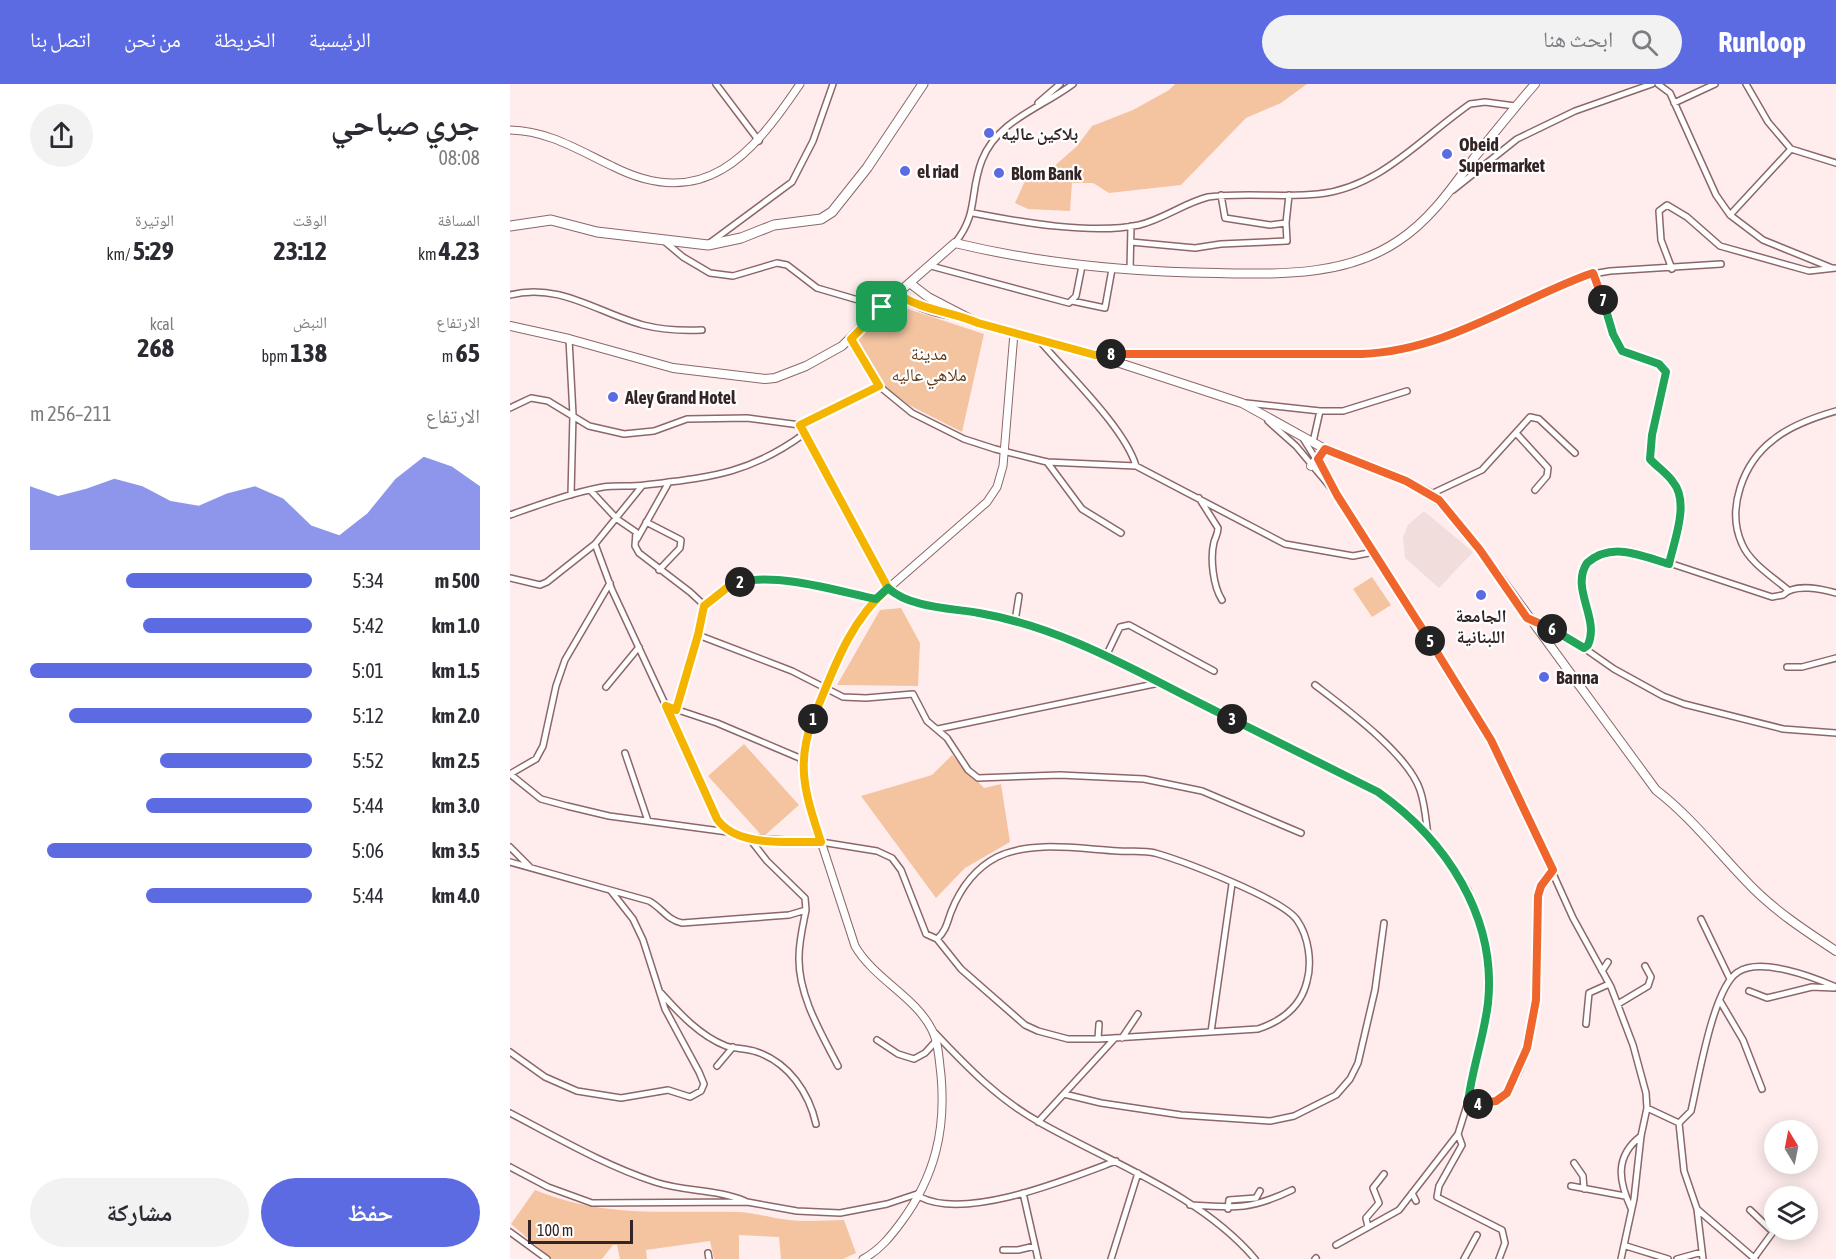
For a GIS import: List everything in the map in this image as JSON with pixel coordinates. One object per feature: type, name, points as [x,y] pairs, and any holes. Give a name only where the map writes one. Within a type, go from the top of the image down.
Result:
[{"type":"main road","points":[[510,226],[551,220],[597,232],[708,245],[741,238],[774,225],[815,220],[828,215],[867,168],[923,84]]},
{"type":"main road","points":[[510,326],[569,339],[672,368],[765,379],[784,376],[806,366],[851,339],[882,307],[956,243],[996,253],[1112,269],[1286,273],[1331,268],[1398,242],[1447,195],[1515,106],[1535,84]]},
{"type":"main road","points":[[911,284],[928,297],[960,315],[1014,333],[1095,355],[1242,403],[1325,449],[1406,481],[1431,494],[1448,510],[1480,550],[1527,618],[1656,790],[1683,811],[1746,882],[1781,914],[1836,951]]},
{"type":"main road","points":[[898,294],[921,306],[948,315],[960,315]]},
{"type":"main road","points":[[921,306],[928,297]]},
{"type":"main road","points":[[1311,466],[1325,449]]},
{"type":"street","points":[[716,84],[759,141]]},
{"type":"street","points":[[510,130],[547,135],[633,176],[676,182],[694,181],[718,173],[737,161],[759,141],[800,84]]},
{"type":"street","points":[[708,245],[756,208],[787,188],[813,141],[833,84]]},
{"type":"street","points":[[956,243],[973,213],[977,175],[982,159],[1010,123],[1034,107],[1060,84]]},
{"type":"street","points":[[1034,107],[1054,98],[1073,84]]},
{"type":"street","points":[[1447,195],[1517,139],[1575,111],[1652,84]]},
{"type":"street","points":[[1658,84],[1665,87],[1674,103],[1716,195],[1730,215],[1763,240],[1834,268]]},
{"type":"street","points":[[1674,103],[1715,84]]},
{"type":"street","points":[[1746,84],[1768,122],[1791,149],[1836,163]]},
{"type":"street","points":[[973,213],[1038,223],[1101,228],[1131,226],[1156,219],[1195,200],[1221,195],[1334,192],[1373,176],[1470,104],[1485,102],[1515,106]]},
{"type":"street","points":[[1730,215],[1791,149]]},
{"type":"street","points":[[1221,195],[1225,218],[1270,225],[1286,223]]},
{"type":"street","points":[[1131,242],[1195,248],[1287,241],[1288,195]]},
{"type":"street","points":[[1671,269],[1658,223],[1659,211],[1667,205],[1687,217],[1720,246],[1809,271],[1834,268]]},
{"type":"street","points":[[1131,226],[1131,270]]},
{"type":"street","points":[[662,239],[673,250],[710,273],[733,276],[777,263],[787,265],[817,288],[882,307]]},
{"type":"street","points":[[1095,355],[1362,354],[1397,351],[1436,340],[1593,273],[1720,264]]},
{"type":"street","points":[[931,266],[1050,299],[1105,308],[1112,269]]},
{"type":"street","points":[[1072,301],[1076,296],[1082,266]]},
{"type":"street","points":[[1593,273],[1613,334],[1622,351],[1659,364],[1666,372],[1649,453],[1654,464],[1674,482],[1681,500],[1669,564]]},
{"type":"street","points":[[510,295],[521,292],[553,292],[641,324],[672,330],[702,330]]},
{"type":"street","points":[[1014,333],[1005,452],[1000,478],[987,502],[876,599],[845,643],[807,735],[802,759],[803,773],[821,842],[855,946],[861,957],[910,1004],[980,1081],[1038,1122],[1138,1173],[1228,1229],[1255,1259]]},
{"type":"street","points":[[1037,338],[1111,421],[1127,444],[1136,466]]},
{"type":"street","points":[[569,339],[573,416],[571,495]]},
{"type":"street","points":[[851,339],[879,386],[901,406],[936,426],[1005,452],[1047,462],[1136,466],[1285,544],[1353,556],[1374,552]]},
{"type":"street","points":[[510,408],[531,398],[548,401],[589,426],[624,434],[654,431],[672,423],[698,419],[747,418],[800,425],[879,386]]},
{"type":"street","points":[[1242,403],[1320,411],[1362,407],[1407,391]]},
{"type":"street","points":[[1313,442],[1320,411]]},
{"type":"street","points":[[1836,411],[1802,424],[1773,440],[1750,466],[1739,491],[1736,519],[1743,546],[1761,567],[1788,590],[1816,589],[1836,593]]},
{"type":"street","points":[[1431,494],[1482,471],[1525,421],[1535,417],[1575,453]]},
{"type":"street","points":[[1266,418],[1296,446],[1337,495]]},
{"type":"street","points":[[800,425],[888,588],[907,600],[1015,621],[1107,654],[1160,683],[1366,785],[1401,808],[1429,837],[1468,890],[1486,957],[1489,977],[1488,1003],[1468,1102],[1458,1134],[1399,1210],[1336,1245]]},
{"type":"street","points":[[1516,433],[1548,468],[1547,476],[1535,490]]},
{"type":"street","points":[[510,515],[590,490],[642,486],[744,469],[764,460],[804,434]]},
{"type":"street","points":[[1301,436],[1318,459],[1337,495],[1491,740],[1553,870],[1573,918],[1610,984],[1618,1004],[1633,1045],[1646,1093],[1647,1108],[1641,1136],[1637,1185],[1631,1208],[1626,1246],[1621,1259]]},
{"type":"street","points":[[1047,462],[1082,509],[1121,533]]},
{"type":"street","points":[[669,482],[637,538],[636,546],[639,553],[690,592],[704,606]]},
{"type":"street","points":[[510,578],[543,584],[595,544],[642,486]]},
{"type":"street","points":[[590,490],[617,519],[632,528],[637,538]]},
{"type":"street","points":[[1198,497],[1218,528],[1214,548],[1214,572],[1217,590],[1222,600]]},
{"type":"street","points":[[646,522],[681,540],[680,548],[659,570]]},
{"type":"street","points":[[595,544],[610,583],[717,819],[728,832]]},
{"type":"street","points":[[1584,648],[1588,645],[1592,633],[1582,586],[1587,563],[1604,553],[1630,551],[1772,597],[1784,595],[1788,590]]},
{"type":"street","points":[[676,710],[704,606],[728,587],[754,578],[807,585],[876,599]]},
{"type":"street","points":[[610,583],[565,660],[556,686],[543,746],[536,759],[510,774],[541,799],[609,816],[728,832],[749,838],[821,842],[878,851],[892,858],[901,870],[923,929],[930,937],[937,939],[961,969],[1025,1025],[1068,1039],[1098,1040],[1239,1032],[1274,1023],[1301,1000],[1310,970],[1309,952],[1297,919],[1270,898],[1144,851],[1038,848],[999,856],[977,870],[958,895],[945,932],[937,939]]},
{"type":"street","points":[[1015,621],[1019,596]]},
{"type":"street","points":[[1527,618],[1584,648],[1614,669],[1662,696],[1684,704],[1783,729],[1836,733]]},
{"type":"street","points":[[1107,654],[1120,627],[1129,624],[1214,671]]},
{"type":"street","points":[[698,635],[738,648],[826,687],[843,697],[913,694],[927,721],[947,738],[968,770],[978,778],[1060,775],[1144,779],[1202,791],[1301,833]]},
{"type":"street","points":[[606,687],[639,647]]},
{"type":"street","points":[[1787,666],[1802,667],[1836,658]]},
{"type":"street","points":[[938,729],[1160,683]]},
{"type":"street","points":[[1315,685],[1370,729],[1406,768],[1420,790],[1429,837]]},
{"type":"street","points":[[666,706],[717,723],[802,759]]},
{"type":"street","points":[[625,753],[648,821]]},
{"type":"street","points":[[749,838],[767,861],[805,898],[806,910],[799,956],[800,975],[819,1030],[838,1066]]},
{"type":"street","points":[[510,847],[531,868]]},
{"type":"street","points":[[510,862],[649,901],[662,910],[668,919],[682,923],[789,915],[806,910]]},
{"type":"street","points":[[1468,1102],[1483,1104],[1501,1098],[1507,1093],[1527,1048],[1536,1000],[1538,896],[1541,886],[1553,870]]},
{"type":"street","points":[[1211,1032],[1232,884]]},
{"type":"street","points":[[510,1052],[545,1077],[577,1091],[621,1098],[668,1090],[684,1096],[696,1095],[701,1091],[702,1079],[665,1009],[643,940],[633,919],[611,891]]},
{"type":"street","points":[[1701,919],[1730,980]]},
{"type":"street","points":[[1064,1094],[1101,1103],[1181,1115],[1258,1121],[1281,1120],[1336,1095],[1350,1080],[1358,1063],[1375,990],[1384,923]]},
{"type":"street","points":[[1602,971],[1608,962]]},
{"type":"street","points":[[1618,1004],[1648,986],[1651,977],[1645,966]]},
{"type":"street","points":[[1679,1123],[1691,1111],[1707,1040],[1720,1001],[1730,980],[1744,969],[1758,966],[1810,976],[1836,987]]},
{"type":"street","points":[[1586,1024],[1589,993],[1610,984]]},
{"type":"street","points":[[1749,991],[1767,998],[1812,987],[1836,987]]},
{"type":"street","points":[[660,992],[696,1028],[726,1046],[759,1052],[789,1072],[811,1104],[816,1124]]},
{"type":"street","points":[[1720,1001],[1743,1040],[1762,1089]]},
{"type":"street","points":[[1038,1122],[1119,1038],[1138,1014]]},
{"type":"street","points":[[1098,1040],[1099,1024]]},
{"type":"street","points":[[863,1259],[881,1247],[921,1195],[932,1170],[941,1136],[943,1105],[936,1041],[932,1029]]},
{"type":"street","points":[[877,1040],[898,1054],[914,1059],[925,1053],[936,1041]]},
{"type":"street","points":[[717,1066],[733,1047]]},
{"type":"street","points":[[1647,1108],[1679,1123]]},
{"type":"street","points":[[510,1113],[591,1158],[657,1183],[722,1193],[747,1202],[797,1211],[840,1213],[921,1195],[942,1205],[970,1204],[1023,1193],[1116,1161]]},
{"type":"street","points":[[1679,1123],[1684,1172],[1697,1209],[1703,1259]]},
{"type":"street","points":[[1458,1134],[1461,1145],[1439,1186],[1437,1197],[1502,1230],[1505,1243],[1499,1259]]},
{"type":"street","points":[[1631,1208],[1625,1196],[1621,1162],[1629,1146],[1641,1136]]},
{"type":"street","points":[[1574,1163],[1583,1176],[1584,1189]]},
{"type":"street","points":[[510,1167],[548,1187],[592,1203],[747,1202]]},
{"type":"street","points":[[1112,1259],[1138,1173]]},
{"type":"street","points":[[1368,1227],[1366,1218],[1379,1203],[1373,1188],[1384,1174]]},
{"type":"street","points":[[1571,1186],[1625,1196]]},
{"type":"street","points":[[1188,1204],[1228,1209],[1264,1204],[1292,1190]]},
{"type":"street","points":[[1228,1209],[1229,1200],[1256,1198],[1260,1191]]},
{"type":"street","points":[[1023,1193],[1038,1259]]},
{"type":"street","points":[[1412,1193],[1416,1201]]},
{"type":"street","points":[[1697,1209],[1754,1258],[1773,1232],[1750,1210]]},
{"type":"street","points":[[510,1232],[547,1259]]},
{"type":"street","points":[[1464,1259],[1477,1235]]},
{"type":"street","points":[[1003,1250],[1018,1250],[1035,1246]]},
{"type":"street","points":[[1626,1246],[1666,1259]]},
{"type":"street","points":[[1678,1259],[1702,1252]]},
{"type":"shaded area","points":[[1424,511],[1473,552],[1439,588],[1405,558],[1403,537],[1408,525]]},
{"type":"green space","points":[[1175,84],[1307,84],[1281,103],[1246,118],[1181,185],[1109,193],[1093,183],[1072,183],[1070,211],[1028,209],[1015,203],[1024,183],[1051,169],[1077,146],[1092,126],[1133,110],[1169,90]]},
{"type":"green space","name":"مدينة ملاهي عاليه","points":[[896,305],[984,334],[962,432],[909,405],[885,387],[856,340]]},
{"type":"green space","points":[[1372,577],[1391,605],[1372,617],[1353,589]]},
{"type":"green space","points":[[901,608],[920,643],[918,686],[837,685],[880,610]]},
{"type":"green space","points":[[744,744],[799,805],[763,837],[708,776]]},
{"type":"green space","points":[[952,755],[984,788],[1001,784],[1010,842],[965,868],[936,898],[861,796],[932,775]]},
{"type":"green space","points":[[535,1190],[561,1199],[611,1209],[660,1212],[739,1212],[796,1221],[844,1220],[856,1253],[843,1259],[781,1259],[779,1237],[739,1235],[739,1259],[714,1259],[710,1241],[646,1250],[647,1259],[620,1259],[617,1245],[613,1245],[602,1259],[552,1259],[511,1224]]},
{"type":"place","name":"بلاكين عاليه","points":[[989,133]]},
{"type":"place","name":"Obeid Supermarket","points":[[1447,154]]},
{"type":"place","name":"el riad","points":[[905,171]]},
{"type":"place","name":"Blom Bank","points":[[999,173]]},
{"type":"place","name":"Aley Grand Hotel","points":[[613,397]]},
{"type":"place","name":"الجامعة اللبنانية","points":[[1481,595]]},
{"type":"place","name":"Banna","points":[[1544,677]]},
{"type":"route","points":[[882,307],[851,339],[879,386],[800,425],[888,588],[876,599],[841,650],[803,747],[803,773],[821,842],[749,838],[728,832],[722,826],[666,706],[676,710],[704,606],[728,587],[754,578],[807,585],[876,599],[888,588],[896,596],[907,600],[997,616],[1033,627],[1107,654],[1186,697],[1366,785],[1401,808],[1443,853],[1468,890],[1474,906],[1484,944],[1489,977],[1488,1003],[1480,1049],[1471,1078],[1468,1102],[1483,1104],[1501,1098],[1507,1093],[1523,1060],[1533,1025],[1538,976],[1538,896],[1541,886],[1553,870],[1491,740],[1337,495],[1318,459],[1325,449],[1388,473],[1431,494],[1448,510],[1480,550],[1527,618],[1548,627],[1584,648],[1588,645],[1592,633],[1582,586],[1582,577],[1587,563],[1595,556],[1604,553],[1630,551],[1669,564],[1681,500],[1674,482],[1654,464],[1649,453],[1666,372],[1659,364],[1622,351],[1613,334],[1593,273],[1518,307],[1436,340],[1397,351],[1362,354],[1172,352],[1095,355],[978,323],[960,315],[948,315],[921,306],[898,294],[882,307]]}]
